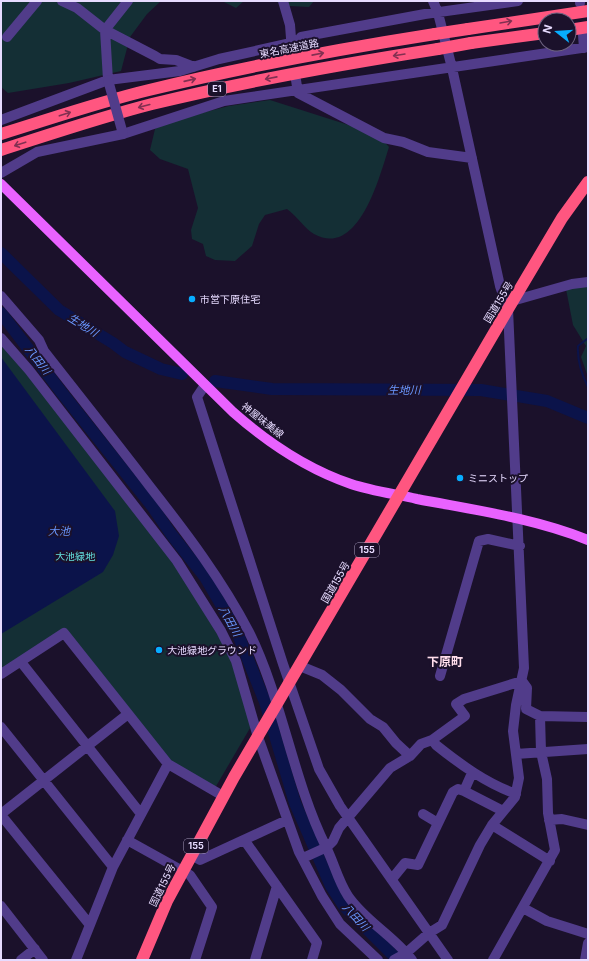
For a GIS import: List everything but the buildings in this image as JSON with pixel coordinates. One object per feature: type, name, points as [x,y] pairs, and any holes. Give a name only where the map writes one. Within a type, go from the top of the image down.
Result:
[{"type":"highway","name":"東名高速道路","points":[[1,134],[83,108],[148,90],[364,45],[468,29],[582,5]]},
{"type":"highway","name":"E1","points":[[1,150],[87,122],[216,89],[366,60],[537,34]]},
{"type":"highway","name":"国道155号","points":[[142,960],[167,901],[223,796],[510,305],[562,218],[588,182]]},
{"type":"main road","name":"神屋味美線","points":[[1,184],[205,385],[252,429],[287,453],[352,484],[519,519],[565,531],[588,540]]},
{"type":"street","points":[[7,37],[37,1]]},
{"type":"street","points":[[62,1],[77,8],[105,30],[160,59],[176,60],[194,67]]},
{"type":"street","points":[[123,134],[108,80],[105,30],[128,1]]},
{"type":"street","points":[[283,1],[288,13],[292,47]]},
{"type":"street","points":[[394,960],[408,955],[429,932],[442,925],[480,845],[492,825],[516,794],[519,778],[513,731],[516,705],[524,668],[519,519],[512,388],[510,305],[500,286],[452,68],[438,13],[433,1]]},
{"type":"street","points":[[1,120],[108,80],[180,71],[219,59],[292,47],[302,37],[467,7],[518,1]]},
{"type":"street","points":[[1,173],[37,152],[123,134],[224,101],[297,85],[452,68],[586,48],[585,31]]},
{"type":"street","points":[[297,85],[298,93],[384,138],[403,142],[428,152],[472,158]]},
{"type":"street","points":[[510,305],[572,284],[588,282]]},
{"type":"street","points":[[1,296],[39,340],[44,351],[196,546],[248,631],[277,704],[307,805],[318,834],[339,878],[349,897],[365,915],[408,955]]},
{"type":"street","points":[[1,338],[34,376],[177,561],[221,631],[236,661],[258,736],[287,820],[302,858],[322,896],[340,924],[378,960]]},
{"type":"street","points":[[205,385],[197,397],[290,683],[320,769],[331,792],[448,960]]},
{"type":"street","points":[[440,676],[479,541],[488,539],[520,546]]},
{"type":"street","points":[[1,674],[64,633],[168,764],[223,796]]},
{"type":"street","points":[[21,662],[141,814]]},
{"type":"street","points":[[300,666],[322,675],[341,690],[370,719],[383,727],[396,743],[410,756]]},
{"type":"street","points":[[522,681],[527,688],[526,709],[540,716],[588,717]]},
{"type":"street","points":[[302,858],[325,848],[333,842],[339,828],[390,768],[410,756],[421,744],[432,740],[465,716],[456,704],[464,699],[522,681]]},
{"type":"street","points":[[90,925],[1,814],[128,714]]},
{"type":"street","points":[[493,960],[555,850],[549,820],[548,779],[541,752],[540,716]]},
{"type":"street","points":[[1,727],[113,867]]},
{"type":"street","points":[[432,740],[448,755],[472,772],[501,789],[516,794]]},
{"type":"street","points":[[516,754],[588,749]]},
{"type":"street","points":[[76,960],[113,867],[168,764]]},
{"type":"street","points":[[464,790],[472,772]]},
{"type":"street","points":[[392,879],[405,863],[418,865],[453,792],[464,790],[503,811]]},
{"type":"street","points":[[423,814],[438,823]]},
{"type":"street","points":[[549,820],[562,819],[588,825]]},
{"type":"street","points":[[191,855],[200,860],[287,820]]},
{"type":"street","points":[[492,825],[550,861]]},
{"type":"street","points":[[127,840],[183,870],[190,876],[212,907],[196,960]]},
{"type":"street","points":[[244,841],[317,943],[312,960]]},
{"type":"street","points":[[255,960],[277,886]]},
{"type":"street","points":[[1,906],[43,960]]},
{"type":"street","points":[[523,908],[547,921],[588,934]]},
{"type":"street","points":[[585,960],[588,943]]},
{"type":"street","points":[[21,960],[35,949]]},
{"type":"green space","points":[[1,1],[161,1],[147,14],[130,37],[121,71],[69,83],[8,93],[1,87]]},
{"type":"green space","points":[[222,1],[244,1],[236,8]]},
{"type":"green space","points":[[273,1],[314,1],[309,7],[290,6]]},
{"type":"green space","points":[[270,100],[361,129],[382,139],[389,147],[380,176],[365,210],[355,225],[343,235],[330,239],[314,234],[287,209],[265,215],[259,224],[252,246],[235,261],[215,260],[206,256],[203,244],[192,239],[191,230],[198,208],[188,169],[160,159],[150,150],[155,129],[166,122],[229,106]]},
{"type":"green space","points":[[588,286],[588,377],[581,357],[586,346],[573,325],[566,289]]},
{"type":"green space","name":"大池緑地","points":[[1,341],[173,561],[234,662],[253,723],[215,788],[179,768],[166,757],[65,630],[1,670]]},
{"type":"water","name":"大池","points":[[1,357],[115,511],[119,536],[113,555],[103,572],[1,634]]},
{"type":"waterway","name":"生地川","points":[[1,253],[59,310],[125,352],[161,369],[182,374]]},
{"type":"waterway","name":"八田川","points":[[1,313],[62,393],[152,506],[171,534],[205,577],[237,632],[265,702],[295,803],[331,886],[344,906],[398,960]]},
{"type":"waterway","points":[[587,339],[578,346],[578,357],[583,377],[588,387]]},
{"type":"waterway","name":"生地川","points":[[215,381],[272,389],[481,390],[547,401],[588,418]]},
{"type":"place","name":"市営下原住宅","points":[[192,299]]},
{"type":"place","name":"ミニストップ","points":[[460,478]]},
{"type":"place","name":"大池緑地グラウンド","points":[[159,650]]},
{"type":"district","name":"下原町","points":[[445,662]]}]
